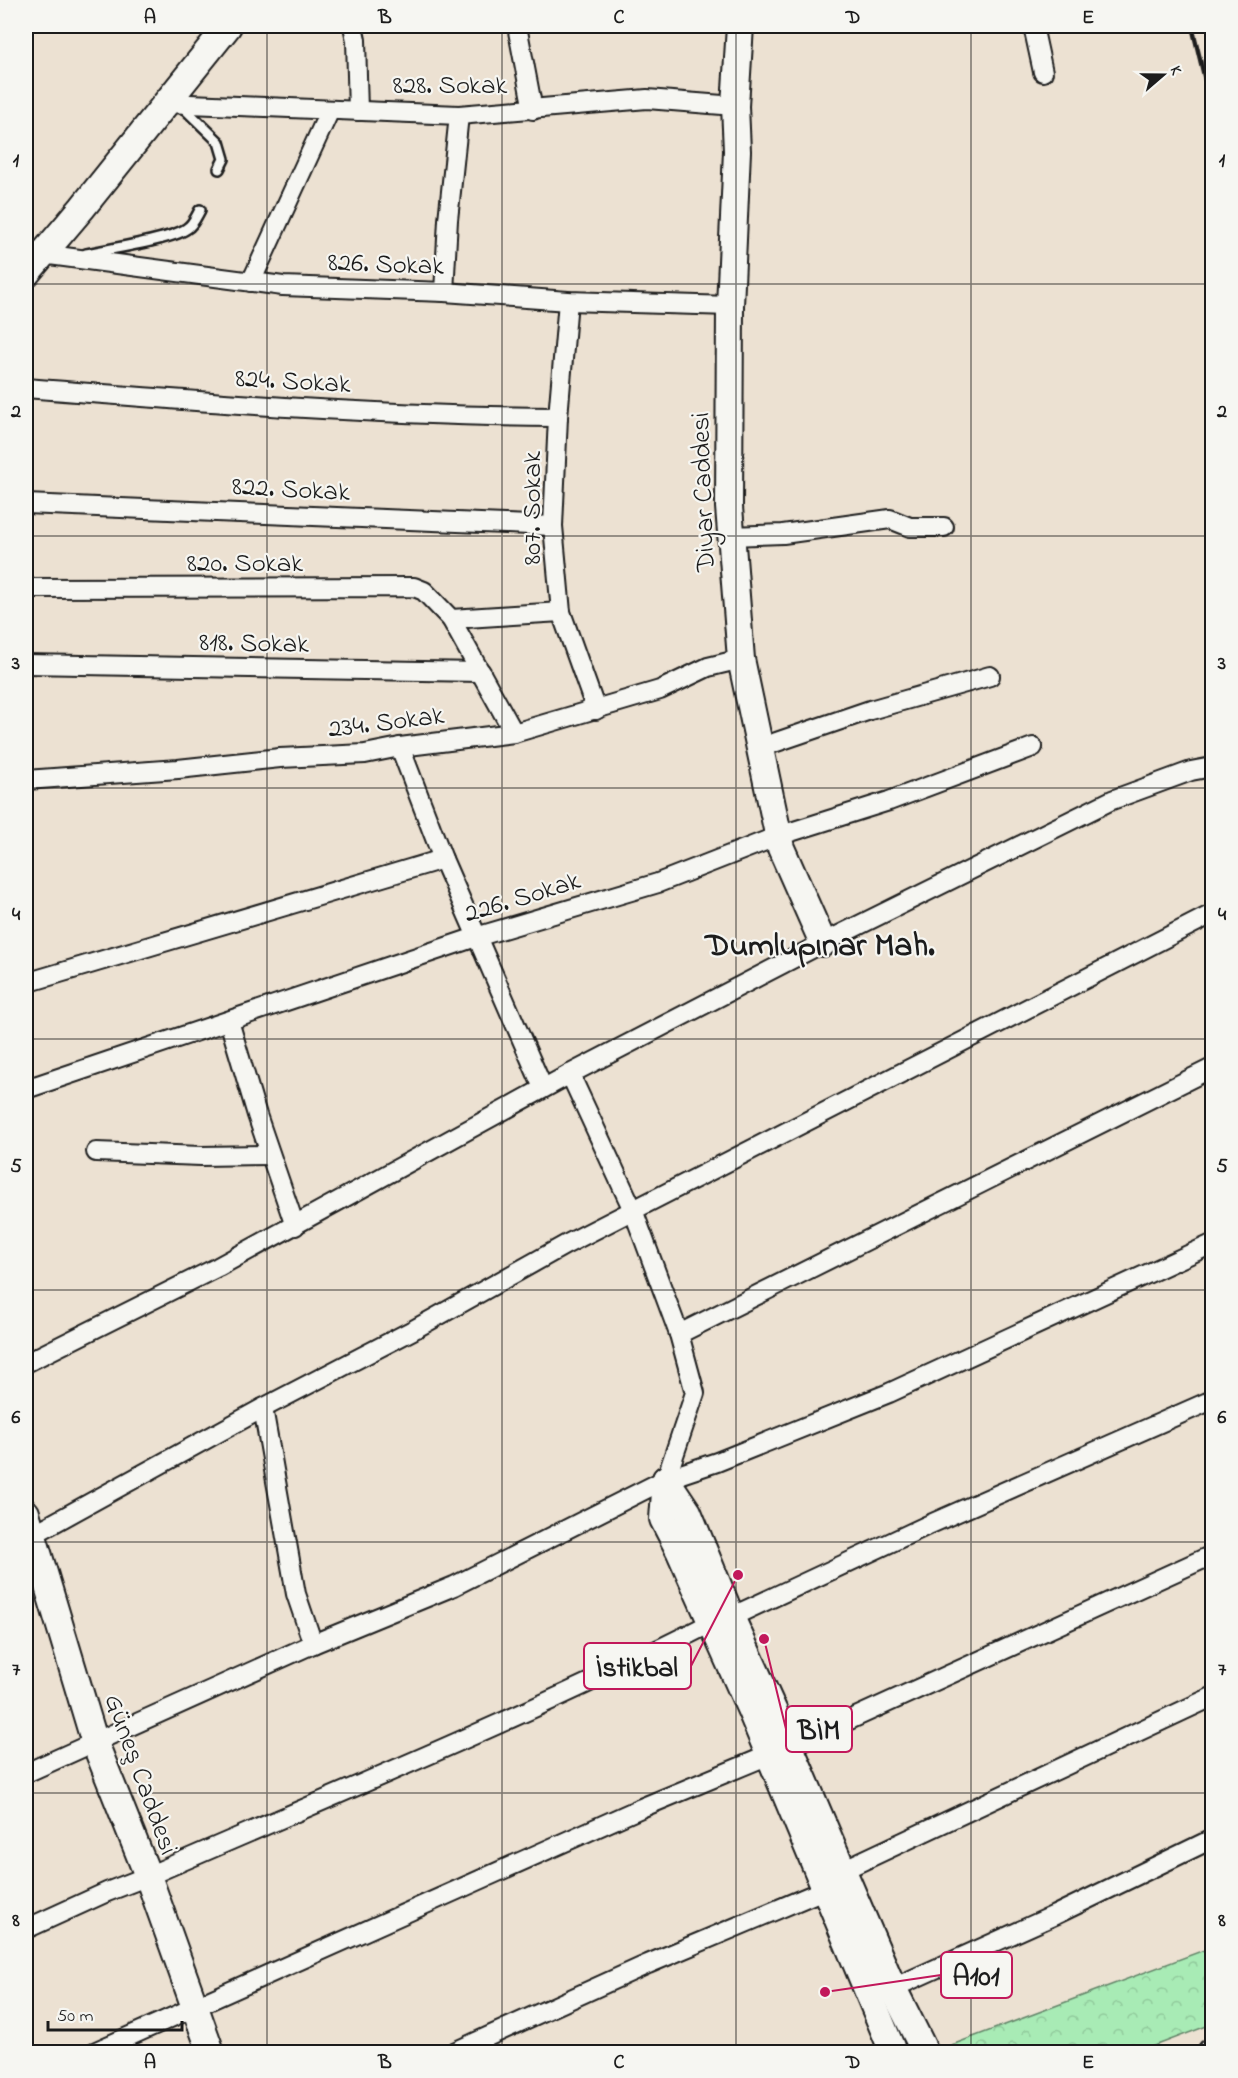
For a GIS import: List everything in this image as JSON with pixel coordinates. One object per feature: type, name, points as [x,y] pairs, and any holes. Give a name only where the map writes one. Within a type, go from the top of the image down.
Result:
[{"type":"street","points":[[26,274],[173,104],[228,26]]},
{"type":"street","points":[[353,26],[356,40],[358,111]]},
{"type":"street","points":[[517,26],[532,110]]},
{"type":"street","name":"Diyar Caddesi","points":[[740,26],[735,106],[737,151],[730,306],[729,507],[741,659],[781,848],[823,943]]},
{"type":"street","points":[[1033,26],[1043,72]]},
{"type":"street","name":"828. Sokak","points":[[173,104],[459,115],[647,99],[735,106]]},
{"type":"street","points":[[251,282],[330,110]]},
{"type":"street","points":[[444,292],[448,220],[459,115]]},
{"type":"street","name":"826. Sokak","points":[[42,254],[283,286],[444,292],[568,301],[730,306]]},
{"type":"street","name":"807. Sokak","points":[[568,301],[558,417],[553,526],[561,612],[596,710]]},
{"type":"street","name":"824. Sokak","points":[[26,388],[223,403],[479,417],[558,417]]},
{"type":"street","name":"822. Sokak","points":[[26,504],[553,526]]},
{"type":"street","points":[[731,536],[783,534],[890,519],[910,526],[944,527]]},
{"type":"street","name":"820. Sokak","points":[[26,588],[414,587],[424,591],[451,619],[514,733]]},
{"type":"street","points":[[451,619],[561,612]]},
{"type":"street","name":"234. Sokak","points":[[26,780],[178,769],[280,758],[365,754],[400,747],[514,733],[660,690],[708,667],[741,659]]},
{"type":"street","name":"818. Sokak","points":[[26,664],[481,672]]},
{"type":"street","points":[[759,748],[870,710],[990,676]]},
{"type":"street","points":[[400,747],[443,860],[543,1088]]},
{"type":"street","name":"226. Sokak","points":[[26,1089],[476,937],[658,883],[778,836],[889,801],[1033,747]]},
{"type":"street","points":[[26,1363],[218,1267],[543,1088],[823,943],[1112,800],[1191,771],[1212,767]]},
{"type":"street","points":[[26,983],[443,860]]},
{"type":"street","points":[[29,1524],[263,1408],[413,1330],[565,1245],[1212,914]]},
{"type":"street","points":[[229,1021],[270,1155],[295,1226]]},
{"type":"street","points":[[679,1334],[1212,1068]]},
{"type":"street","points":[[570,1074],[633,1210],[679,1334],[695,1393],[666,1479]]},
{"type":"street","points":[[96,1152],[201,1156],[270,1155]]},
{"type":"street","points":[[26,1773],[313,1644],[454,1586],[666,1479],[889,1393],[1212,1244]]},
{"type":"street","points":[[26,1929],[605,1675],[926,1526],[1212,1400]]},
{"type":"street","points":[[263,1408],[296,1594],[313,1644]]},
{"type":"street","points":[[666,1479],[688,1512],[721,1620],[779,1751],[843,1870],[893,1988],[920,2043],[885,2050],[826,1889],[779,1751]]},
{"type":"street","name":"Güneş Caddesi","points":[[29,1524],[34,1574],[95,1743],[148,1876],[211,2052]]},
{"type":"street","points":[[94,2052],[641,1808],[779,1751],[1212,1555]]},
{"type":"street","points":[[843,1870],[1212,1697]]},
{"type":"street","points":[[893,1988],[1055,1915],[1212,1839]]},
{"type":"street","points":[[454,2052],[648,1964],[826,1889]]},
{"type":"lane","points":[[173,104],[219,142],[224,159],[219,169]]},
{"type":"lane","points":[[69,258],[163,238],[186,230],[200,210]]},
{"type":"green space","points":[[1212,1947],[1212,2024],[1139,2052],[952,2052],[949,2046]]},
{"type":"railway","points":[[1192,26],[1212,109]]},
{"type":"place","name":"İstikbal","points":[[738,1575]]},
{"type":"place","name":"BİM","points":[[764,1639]]},
{"type":"place","name":"A101","points":[[825,1992]]},
{"type":"district","name":"Dumlupınar Mah.","points":[[820,943]]}]
